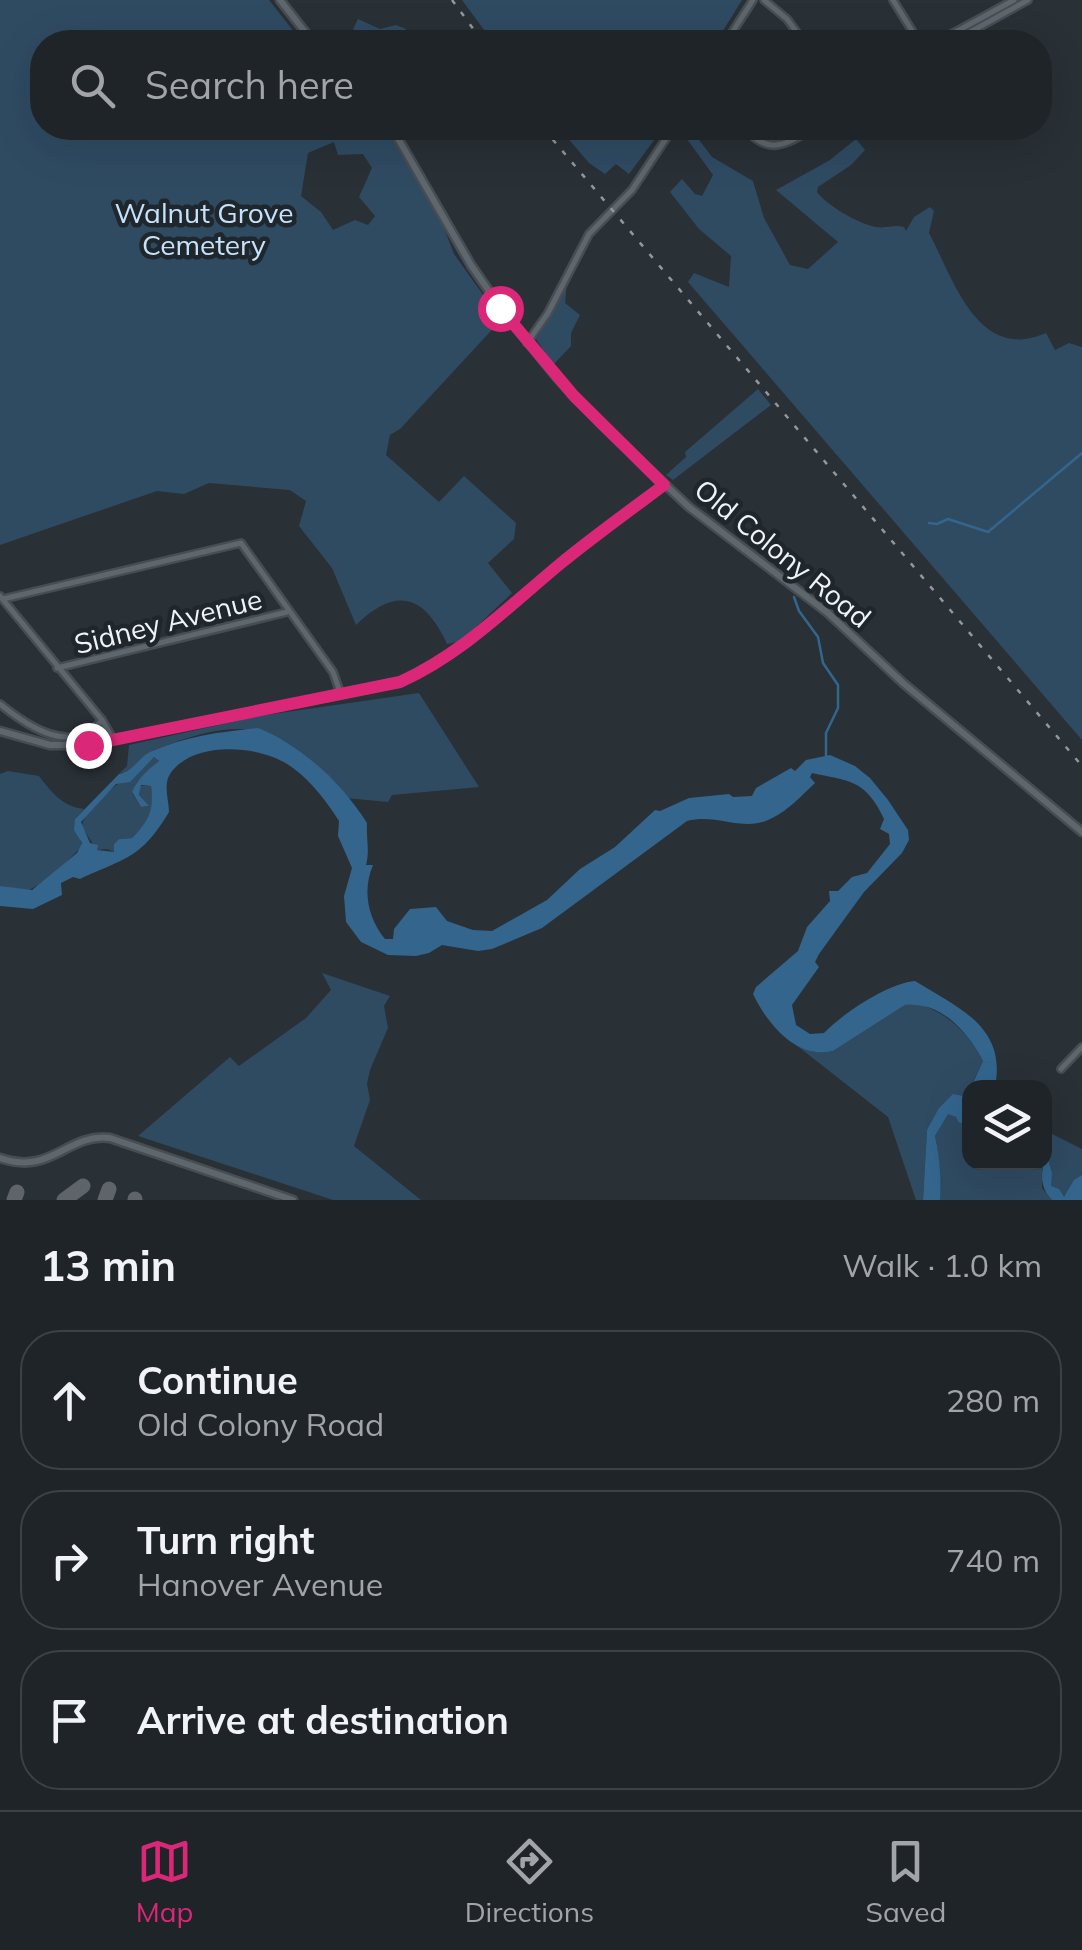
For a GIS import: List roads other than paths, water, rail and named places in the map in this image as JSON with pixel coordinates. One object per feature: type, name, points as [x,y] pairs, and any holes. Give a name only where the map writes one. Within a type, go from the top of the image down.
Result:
[{"type":"main road","points":[[280,0],[304,30]]},
{"type":"main road","name":"Old Colony Road","points":[[399,140],[471,265],[528,343],[580,402],[664,485],[828,613],[902,683],[1082,832]]},
{"type":"main road","points":[[0,732],[50,745],[88,745],[400,682],[436,666],[664,485]]},
{"type":"main road","points":[[0,1158],[38,1162],[95,1138],[119,1140],[293,1200]]},
{"type":"street","points":[[733,30],[752,0]]},
{"type":"street","points":[[764,0],[795,30]]},
{"type":"street","points":[[893,0],[912,30]]},
{"type":"street","points":[[966,30],[1014,0]]},
{"type":"street","points":[[1005,5],[1028,0]]},
{"type":"street","points":[[528,343],[548,313],[581,246],[632,190],[665,140]]},
{"type":"street","points":[[755,140],[768,146],[793,140]]},
{"type":"street","points":[[114,741],[102,720],[2,597],[241,543],[333,672],[342,696]]},
{"type":"street","name":"Sidney Avenue","points":[[57,668],[288,612]]},
{"type":"street","points":[[0,704],[26,724],[59,736],[84,734],[96,729],[102,720]]},
{"type":"street","points":[[1062,1069],[1082,1047]]},
{"type":"waterway","points":[[929,523],[948,519],[988,532],[1082,453]]},
{"type":"waterway","points":[[794,597],[818,637],[823,663],[838,685],[838,708],[826,733],[826,758]]},
{"type":"railway","points":[[452,0],[474,30]]},
{"type":"railway","points":[[553,140],[1082,766]]},
{"type":"park label","name":"Walnut Grove Cemetery","points":[[204,228]]}]
